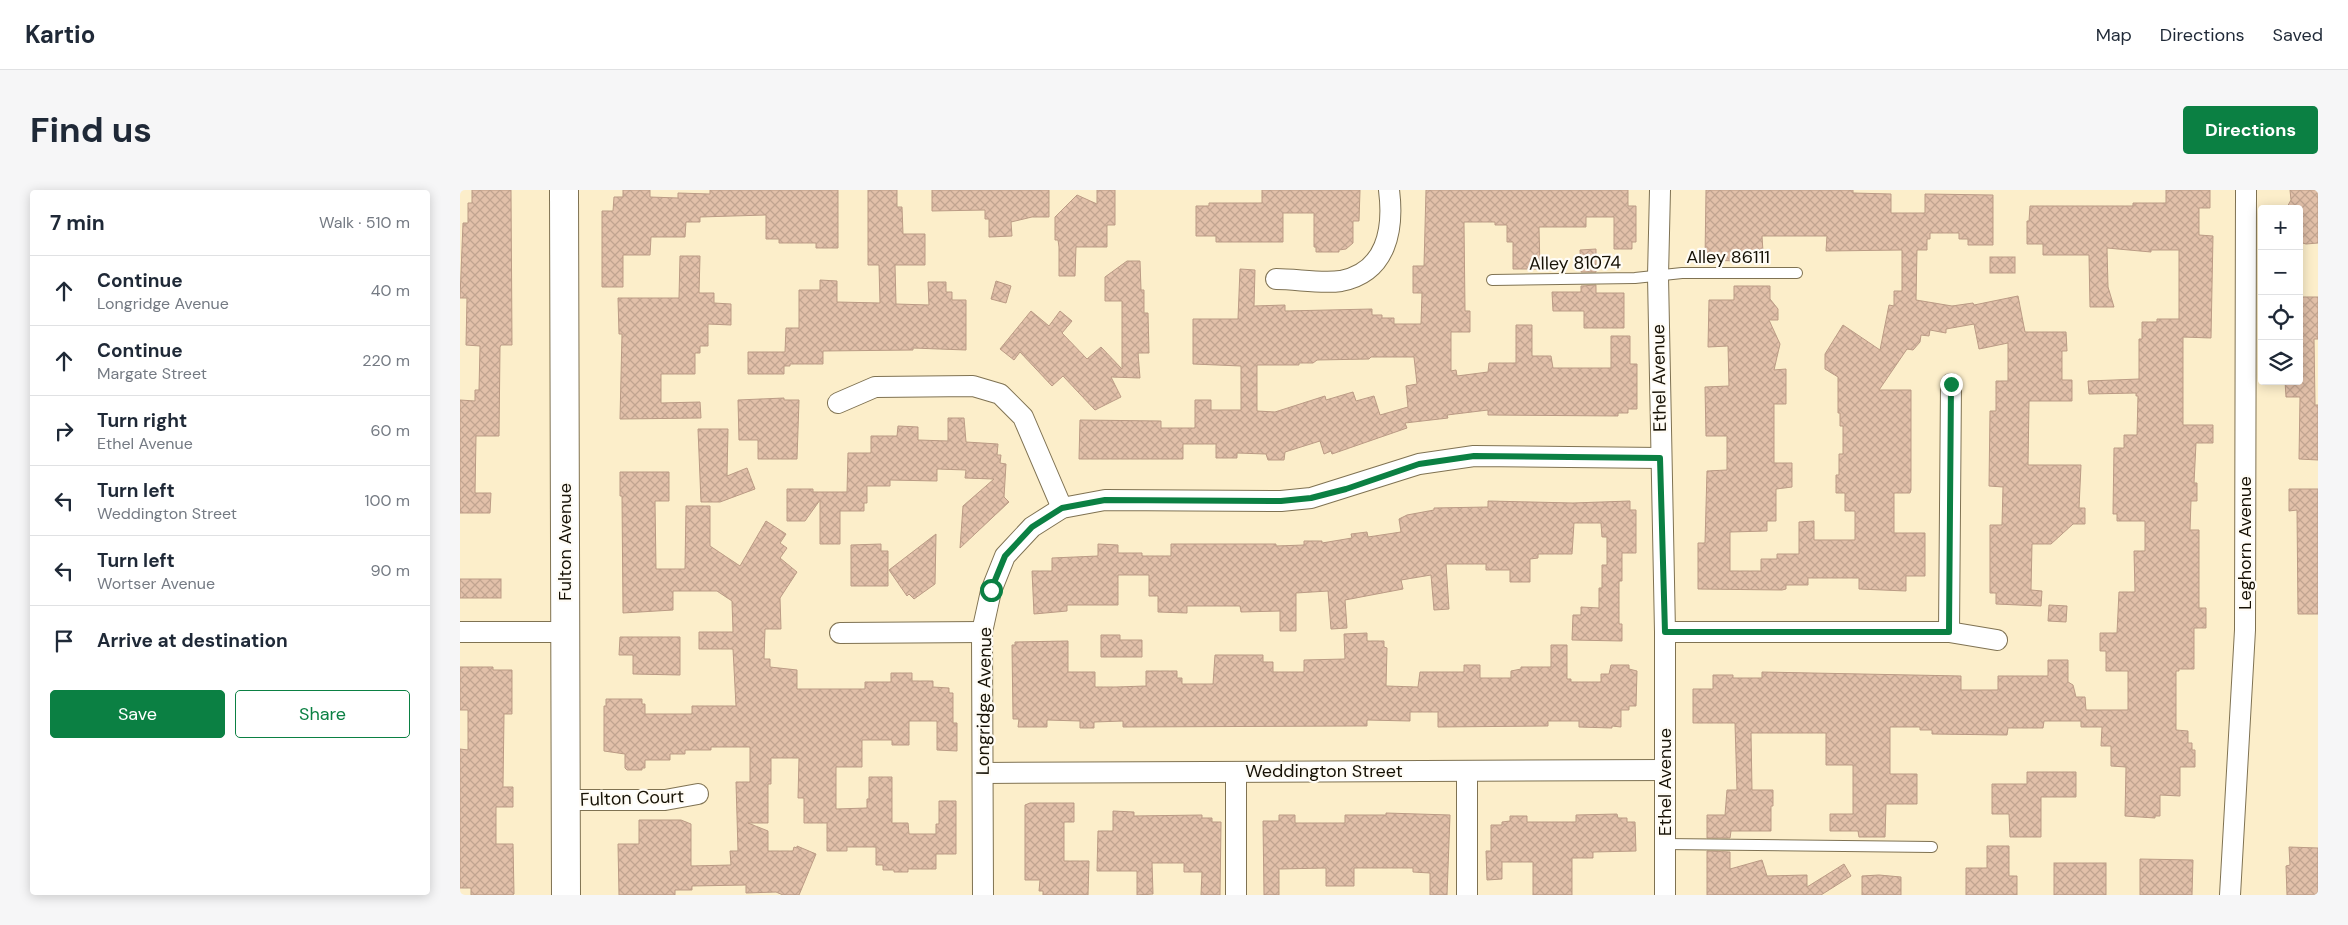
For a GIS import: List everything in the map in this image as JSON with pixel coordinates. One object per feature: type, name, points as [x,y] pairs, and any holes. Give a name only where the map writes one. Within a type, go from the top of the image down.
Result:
[{"type":"main road","name":"Fulton Avenue","points":[[564,190],[566,895]]},
{"type":"street","points":[[1276,279],[1323,282],[1342,280],[1363,273],[1377,259],[1386,245],[1392,212],[1389,190]]},
{"type":"street","name":"Ethel Avenue","points":[[1660,190],[1658,276],[1660,458],[1665,632],[1665,895]]},
{"type":"street","name":"Leghorn Avenue","points":[[2230,895],[2245,630],[2246,190]]},
{"type":"street","points":[[1949,632],[1951,384]]},
{"type":"street","points":[[838,403],[875,387],[973,386],[1000,394],[1023,416],[1062,508],[1105,500],[1281,501],[1311,498],[1346,489],[1419,464],[1474,456],[1660,458]]},
{"type":"street","name":"Longridge Avenue","points":[[983,895],[982,632],[991,590],[1005,556],[1032,527],[1062,508]]},
{"type":"street","points":[[460,632],[566,632]]},
{"type":"street","points":[[840,633],[982,632]]},
{"type":"street","points":[[1665,632],[1949,632],[1997,640]]},
{"type":"street","name":"Weddington Street","points":[[983,773],[1665,770]]},
{"type":"street","points":[[1467,771],[1467,895]]},
{"type":"street","points":[[1236,772],[1236,895]]},
{"type":"street","name":"Fulton Court","points":[[565,800],[665,800],[698,794]]},
{"type":"lane","name":"Alley 86111","points":[[1658,276],[1682,273],[1797,273]]},
{"type":"lane","name":"Alley 81074","points":[[1492,280],[1658,276]]},
{"type":"lane","points":[[1665,844],[1932,847]]},
{"type":"building","points":[[472,190],[511,190],[512,345],[501,345],[500,347],[499,436],[476,436],[475,493],[491,493],[490,513],[460,513],[460,400],[475,401],[475,390],[479,390],[480,346],[466,345],[467,298],[460,298],[463,223],[468,223],[468,203],[472,203]]},
{"type":"building","points":[[623,190],[650,190],[650,197],[678,198],[678,193],[710,194],[710,190],[838,190],[838,248],[816,248],[816,243],[779,243],[779,239],[766,239],[766,215],[700,217],[700,222],[686,222],[685,237],[651,237],[650,255],[623,255],[623,287],[602,287],[602,211],[613,211],[614,197],[623,197]]},
{"type":"building","points":[[868,190],[897,190],[897,207],[902,207],[903,234],[925,234],[925,265],[895,265],[896,304],[929,305],[928,282],[946,282],[946,292],[952,292],[952,300],[966,300],[966,350],[913,348],[913,350],[823,351],[823,364],[790,364],[790,366],[784,366],[784,374],[748,374],[748,352],[785,352],[786,328],[799,328],[799,290],[820,290],[820,280],[837,281],[837,302],[880,303],[879,265],[868,265]]},
{"type":"building","points":[[932,190],[1049,190],[1049,217],[1032,217],[1011,222],[1012,236],[989,237],[989,219],[985,219],[985,210],[932,211]]},
{"type":"building","points":[[1097,190],[1115,190],[1115,225],[1107,225],[1107,247],[1076,247],[1075,276],[1059,276],[1059,247],[1058,240],[1055,240],[1055,217],[1077,195],[1097,204]]},
{"type":"building","points":[[1262,190],[1360,190],[1359,221],[1353,221],[1353,243],[1346,249],[1339,250],[1339,252],[1316,252],[1316,247],[1314,247],[1314,213],[1283,213],[1283,242],[1216,242],[1216,236],[1196,236],[1196,206],[1209,206],[1209,203],[1262,203]]},
{"type":"building","points":[[1426,190],[1628,190],[1628,206],[1636,206],[1636,242],[1632,242],[1632,249],[1614,249],[1614,217],[1586,217],[1586,227],[1539,227],[1540,269],[1513,269],[1513,242],[1507,242],[1507,225],[1495,225],[1495,222],[1464,222],[1465,311],[1470,311],[1470,332],[1451,332],[1451,371],[1456,370],[1457,376],[1488,372],[1489,363],[1516,363],[1516,325],[1532,325],[1532,356],[1551,356],[1553,368],[1611,368],[1611,336],[1630,336],[1630,364],[1637,364],[1637,409],[1628,409],[1628,413],[1618,413],[1618,416],[1488,415],[1488,410],[1447,415],[1448,418],[1405,423],[1407,428],[1332,454],[1331,451],[1324,454],[1320,441],[1285,452],[1284,460],[1268,460],[1266,454],[1237,453],[1237,458],[1216,458],[1216,444],[1183,444],[1183,459],[1079,459],[1080,420],[1161,421],[1161,428],[1195,428],[1195,400],[1211,400],[1211,410],[1241,410],[1241,366],[1193,364],[1193,319],[1238,319],[1240,269],[1255,270],[1254,306],[1285,305],[1285,311],[1372,309],[1372,315],[1382,315],[1382,318],[1394,318],[1394,324],[1421,324],[1422,293],[1413,293],[1413,266],[1424,266]],"holes":[[[1371,357],[1414,357],[1417,384],[1406,386],[1408,407],[1380,415],[1374,396],[1356,401],[1353,392],[1326,400],[1325,396],[1275,412],[1257,411],[1257,365],[1299,365],[1299,363],[1313,363],[1317,360],[1369,359]]]},
{"type":"building","points":[[1706,190],[1853,190],[1853,193],[1891,194],[1891,213],[1925,213],[1925,194],[1993,195],[1993,245],[1968,245],[1968,239],[1959,239],[1959,233],[1930,233],[1930,239],[1927,239],[1927,250],[1917,250],[1916,300],[1952,306],[1973,303],[1974,305],[2018,296],[2025,332],[2066,332],[2067,351],[2062,351],[2062,380],[2072,380],[2072,401],[2029,401],[2028,465],[2081,465],[2079,508],[2085,508],[2085,524],[2073,524],[2051,544],[2032,544],[2031,590],[2042,591],[2041,606],[1996,604],[1996,593],[1990,593],[1990,525],[2002,525],[2003,487],[1989,486],[1990,411],[1996,411],[1996,381],[2008,381],[2008,343],[1979,349],[1974,324],[1946,329],[1946,333],[1930,330],[1929,336],[1921,335],[1920,342],[1913,350],[1907,349],[1879,390],[1911,390],[1911,490],[1910,493],[1894,493],[1894,533],[1925,533],[1925,576],[1906,576],[1906,591],[1859,589],[1859,578],[1808,578],[1808,585],[1786,585],[1786,589],[1782,590],[1698,589],[1698,543],[1705,543],[1707,471],[1727,470],[1727,436],[1706,436],[1705,387],[1729,386],[1728,346],[1708,347],[1709,300],[1734,300],[1734,286],[1770,286],[1770,299],[1778,309],[1778,320],[1769,320],[1780,344],[1774,370],[1786,369],[1786,404],[1774,404],[1774,463],[1792,463],[1792,487],[1776,489],[1776,521],[1767,521],[1767,531],[1730,532],[1730,571],[1761,571],[1761,559],[1777,559],[1777,554],[1799,554],[1799,522],[1814,521],[1814,540],[1855,540],[1855,511],[1845,511],[1845,493],[1836,493],[1836,475],[1839,475],[1839,454],[1843,454],[1843,426],[1840,426],[1840,413],[1838,413],[1838,377],[1825,369],[1825,354],[1843,325],[1880,350],[1889,305],[1894,306],[1894,291],[1902,291],[1902,250],[1826,251],[1827,236],[1762,236],[1763,252],[1739,252],[1739,261],[1705,260]]},
{"type":"building","points":[[2166,190],[2210,190],[2210,208],[2199,208],[2199,235],[2213,236],[2211,338],[2183,337],[2183,425],[2213,425],[2213,443],[2196,443],[2194,483],[2197,483],[2197,501],[2191,501],[2190,530],[2199,530],[2199,608],[2206,608],[2206,628],[2194,628],[2194,669],[2179,669],[2179,671],[2176,671],[2176,730],[2188,731],[2188,743],[2192,743],[2192,750],[2195,750],[2195,767],[2180,767],[2180,796],[2160,795],[2160,816],[2155,816],[2155,818],[2125,816],[2126,767],[2111,766],[2111,746],[2101,746],[2102,727],[2081,727],[2081,721],[2044,721],[2043,728],[2008,728],[2007,735],[1932,734],[1932,730],[1920,730],[1920,727],[1890,727],[1890,774],[1917,774],[1917,804],[1886,804],[1885,837],[1859,837],[1858,831],[1830,831],[1830,814],[1853,814],[1853,765],[1826,765],[1826,733],[1751,733],[1752,790],[1773,790],[1771,831],[1731,831],[1730,838],[1707,838],[1707,815],[1725,815],[1727,790],[1737,790],[1735,723],[1693,723],[1693,689],[1713,689],[1713,675],[1733,675],[1733,678],[1762,678],[1762,672],[1961,676],[1961,690],[1998,690],[1998,676],[2048,676],[2048,660],[2068,660],[2068,682],[2073,685],[2076,697],[2085,697],[2086,710],[2128,710],[2128,671],[2106,671],[2106,651],[2100,651],[2100,633],[2117,633],[2119,592],[2135,592],[2134,551],[2145,551],[2145,521],[2117,521],[2117,514],[2113,514],[2114,448],[2124,448],[2124,435],[2137,435],[2138,396],[2136,396],[2136,393],[2089,394],[2088,381],[2139,379],[2139,339],[2142,339],[2142,322],[2157,322],[2157,319],[2179,319],[2179,250],[2151,250],[2151,252],[2107,248],[2108,287],[2114,307],[2090,307],[2089,255],[2043,255],[2043,244],[2027,244],[2027,221],[2029,221],[2030,206],[2133,206],[2133,203],[2166,203]]},
{"type":"building","points":[[2290,190],[2318,190],[2318,243],[2303,243],[2303,205],[2288,205],[2291,200]]},
{"type":"building","points":[[1596,249],[1596,272],[1581,272],[1580,250]]},
{"type":"building","points":[[680,256],[700,256],[699,293],[714,293],[714,303],[731,304],[731,325],[708,324],[708,346],[700,346],[700,353],[695,353],[695,374],[661,374],[661,403],[700,402],[701,418],[620,419],[622,334],[619,334],[618,298],[679,298]]},
{"type":"building","points":[[1990,257],[2015,257],[2015,273],[1990,273]]},
{"type":"building","points":[[1127,261],[1140,261],[1141,290],[1144,290],[1144,313],[1148,313],[1149,353],[1138,353],[1140,378],[1111,377],[1121,397],[1095,410],[1063,376],[1052,386],[1020,352],[1014,360],[1000,349],[1031,311],[1049,326],[1060,311],[1072,321],[1062,333],[1087,359],[1101,347],[1122,369],[1122,301],[1105,301],[1105,277]]},
{"type":"building","points":[[996,281],[1011,286],[1006,303],[991,299]]},
{"type":"building","points":[[1596,285],[1596,293],[1624,293],[1624,328],[1584,328],[1584,311],[1553,311],[1552,292],[1581,292],[1581,286]]},
{"type":"building","points":[[2303,297],[2318,297],[2318,339],[2314,339],[2315,405],[2318,405],[2318,460],[2299,459],[2300,397],[2286,397],[2285,385],[2303,385]]},
{"type":"building","points":[[784,398],[784,400],[799,400],[797,459],[758,459],[758,440],[739,440],[738,400]]},
{"type":"building","points":[[948,418],[964,418],[966,442],[998,444],[997,455],[1001,455],[1000,463],[1006,464],[1004,497],[1009,502],[960,548],[963,506],[994,479],[965,478],[966,470],[937,469],[937,481],[890,480],[890,486],[867,486],[867,503],[864,503],[864,511],[840,511],[840,544],[820,544],[820,500],[805,521],[787,521],[787,489],[813,489],[813,492],[847,492],[848,453],[871,453],[871,436],[897,436],[898,426],[918,427],[918,440],[948,441]]},
{"type":"building","points":[[698,429],[728,429],[727,476],[747,468],[755,489],[720,502],[701,502]]},
{"type":"building","points":[[620,472],[669,472],[669,501],[655,501],[656,569],[685,569],[686,506],[710,506],[710,546],[740,566],[766,521],[786,534],[780,543],[787,548],[780,558],[797,572],[780,598],[781,629],[765,629],[764,659],[770,659],[770,667],[797,670],[797,689],[865,689],[865,682],[891,682],[891,673],[912,673],[912,681],[933,681],[933,687],[949,688],[949,693],[953,693],[953,723],[957,723],[957,751],[937,750],[937,721],[909,721],[909,745],[892,745],[892,740],[862,740],[862,767],[836,767],[836,809],[867,808],[869,777],[892,777],[892,823],[908,823],[909,834],[936,834],[936,824],[939,824],[939,801],[956,801],[956,854],[936,854],[936,869],[908,869],[908,872],[894,872],[894,870],[883,870],[883,865],[876,865],[876,847],[847,847],[847,851],[827,851],[827,823],[804,823],[804,798],[798,798],[799,758],[771,758],[771,784],[768,784],[768,823],[748,823],[768,831],[768,851],[793,851],[794,847],[797,848],[797,846],[816,854],[799,895],[783,895],[776,892],[746,893],[746,885],[692,886],[692,890],[675,890],[675,895],[619,895],[618,844],[639,844],[639,820],[681,820],[691,824],[691,866],[731,865],[730,851],[738,851],[736,782],[750,782],[750,747],[711,747],[711,750],[685,750],[685,754],[670,754],[670,760],[645,760],[645,768],[642,768],[642,770],[627,770],[625,768],[625,754],[604,751],[604,706],[606,706],[606,699],[642,699],[642,704],[645,704],[645,714],[692,714],[692,706],[736,706],[733,649],[699,649],[699,632],[733,632],[732,601],[717,591],[673,591],[673,610],[623,613]]},
{"type":"building","points":[[2289,489],[2318,489],[2318,614],[2298,614],[2297,510],[2289,511]]},
{"type":"building","points":[[1488,501],[1573,503],[1630,501],[1630,510],[1636,510],[1636,553],[1622,553],[1622,581],[1619,581],[1619,624],[1622,624],[1622,641],[1572,640],[1573,615],[1581,615],[1581,607],[1599,608],[1599,588],[1602,588],[1602,565],[1607,565],[1607,537],[1602,537],[1601,523],[1574,523],[1572,554],[1538,554],[1538,558],[1530,559],[1530,582],[1510,582],[1510,570],[1486,570],[1486,564],[1446,564],[1449,609],[1434,610],[1431,575],[1401,580],[1403,589],[1345,600],[1347,628],[1331,629],[1328,591],[1296,593],[1296,631],[1280,631],[1280,611],[1241,612],[1240,606],[1187,606],[1187,613],[1158,612],[1158,596],[1149,596],[1149,575],[1118,575],[1118,605],[1067,605],[1067,611],[1034,614],[1032,571],[1052,571],[1052,558],[1098,556],[1098,544],[1118,545],[1118,553],[1142,553],[1142,556],[1171,556],[1171,544],[1304,545],[1304,541],[1322,541],[1322,543],[1352,538],[1351,534],[1367,532],[1368,537],[1401,532],[1399,519],[1407,515],[1434,510],[1434,508],[1488,507]]},
{"type":"building","points":[[936,534],[935,584],[914,599],[909,594],[907,596],[889,570]]},
{"type":"building","points":[[881,544],[881,551],[888,551],[888,586],[851,586],[851,545]]},
{"type":"building","points":[[460,579],[501,579],[501,598],[460,598]]},
{"type":"building","points":[[2049,605],[2067,606],[2066,622],[2048,621]]},
{"type":"building","points":[[1367,633],[1367,641],[1384,641],[1384,647],[1387,648],[1386,686],[1418,687],[1420,672],[1464,672],[1464,665],[1480,665],[1480,678],[1511,678],[1511,671],[1521,669],[1521,667],[1551,667],[1551,645],[1567,645],[1567,679],[1571,679],[1571,682],[1601,682],[1601,674],[1609,674],[1611,665],[1629,665],[1629,669],[1637,671],[1636,706],[1629,706],[1629,710],[1621,710],[1621,727],[1612,726],[1612,728],[1579,727],[1579,721],[1548,721],[1548,726],[1438,727],[1438,712],[1410,712],[1410,721],[1367,720],[1367,726],[1123,727],[1123,721],[1094,722],[1094,728],[1080,728],[1080,721],[1047,720],[1047,727],[1018,727],[1019,719],[1013,719],[1012,645],[1015,645],[1015,642],[1068,641],[1068,672],[1095,672],[1095,687],[1116,687],[1146,686],[1146,671],[1177,671],[1177,678],[1182,678],[1182,684],[1213,684],[1215,655],[1263,655],[1263,662],[1273,662],[1273,672],[1304,672],[1304,660],[1345,659],[1344,634]]},
{"type":"building","points":[[1101,635],[1120,635],[1120,640],[1142,640],[1142,657],[1101,657]]},
{"type":"building","points":[[620,637],[680,637],[680,675],[633,674],[633,655],[619,655]]},
{"type":"building","points":[[460,667],[493,667],[493,670],[512,670],[512,714],[504,714],[503,787],[513,787],[513,807],[496,807],[496,844],[513,844],[514,894],[512,895],[471,895],[471,888],[460,888],[460,749],[468,750],[468,710],[460,710]]},
{"type":"building","points":[[2027,772],[2076,772],[2076,797],[2041,797],[2041,837],[2010,837],[2009,814],[1992,814],[1992,784],[2027,784]]},
{"type":"building","points":[[1030,803],[1074,803],[1074,822],[1064,822],[1064,861],[1089,861],[1088,895],[1043,895],[1043,891],[1039,891],[1040,880],[1025,880],[1025,805]]},
{"type":"building","points":[[1113,811],[1134,812],[1134,816],[1202,815],[1202,818],[1212,818],[1212,822],[1221,822],[1220,895],[1201,895],[1202,872],[1184,872],[1184,863],[1152,863],[1153,894],[1137,895],[1137,871],[1097,871],[1098,831],[1113,831]]},
{"type":"building","points":[[1386,813],[1450,815],[1447,895],[1430,895],[1430,873],[1413,872],[1413,868],[1354,868],[1354,886],[1326,886],[1326,868],[1279,869],[1279,895],[1264,895],[1263,821],[1279,821],[1279,815],[1295,815],[1295,823],[1345,823],[1345,815],[1386,815]]},
{"type":"building","points":[[1617,814],[1618,818],[1627,818],[1627,822],[1635,822],[1636,851],[1593,852],[1593,858],[1572,858],[1572,895],[1533,895],[1533,862],[1502,862],[1502,879],[1487,880],[1486,851],[1491,851],[1491,825],[1502,825],[1502,822],[1510,821],[1510,816],[1527,816],[1527,822],[1576,822],[1576,815]]},
{"type":"building","points":[[1987,846],[2009,846],[2009,876],[2017,876],[2017,895],[1966,895],[1966,868],[1987,868]]},
{"type":"building","points":[[2289,847],[2318,848],[2318,895],[2287,895],[2286,866],[2290,865]]},
{"type":"building","points":[[1707,851],[1730,852],[1730,869],[1762,860],[1767,876],[1807,875],[1807,887],[1844,864],[1851,876],[1821,895],[1707,895]]},
{"type":"building","points":[[2140,859],[2193,860],[2192,895],[2140,895]]},
{"type":"building","points":[[2054,863],[2106,863],[2106,895],[2054,895]]},
{"type":"building","points":[[1862,876],[1901,877],[1901,895],[1862,895]]},
{"type":"route","points":[[991,590],[1005,556],[1032,527],[1062,508],[1105,500],[1281,501],[1311,498],[1346,489],[1419,464],[1474,456],[1660,458],[1665,632],[1949,632],[1951,384]]}]
